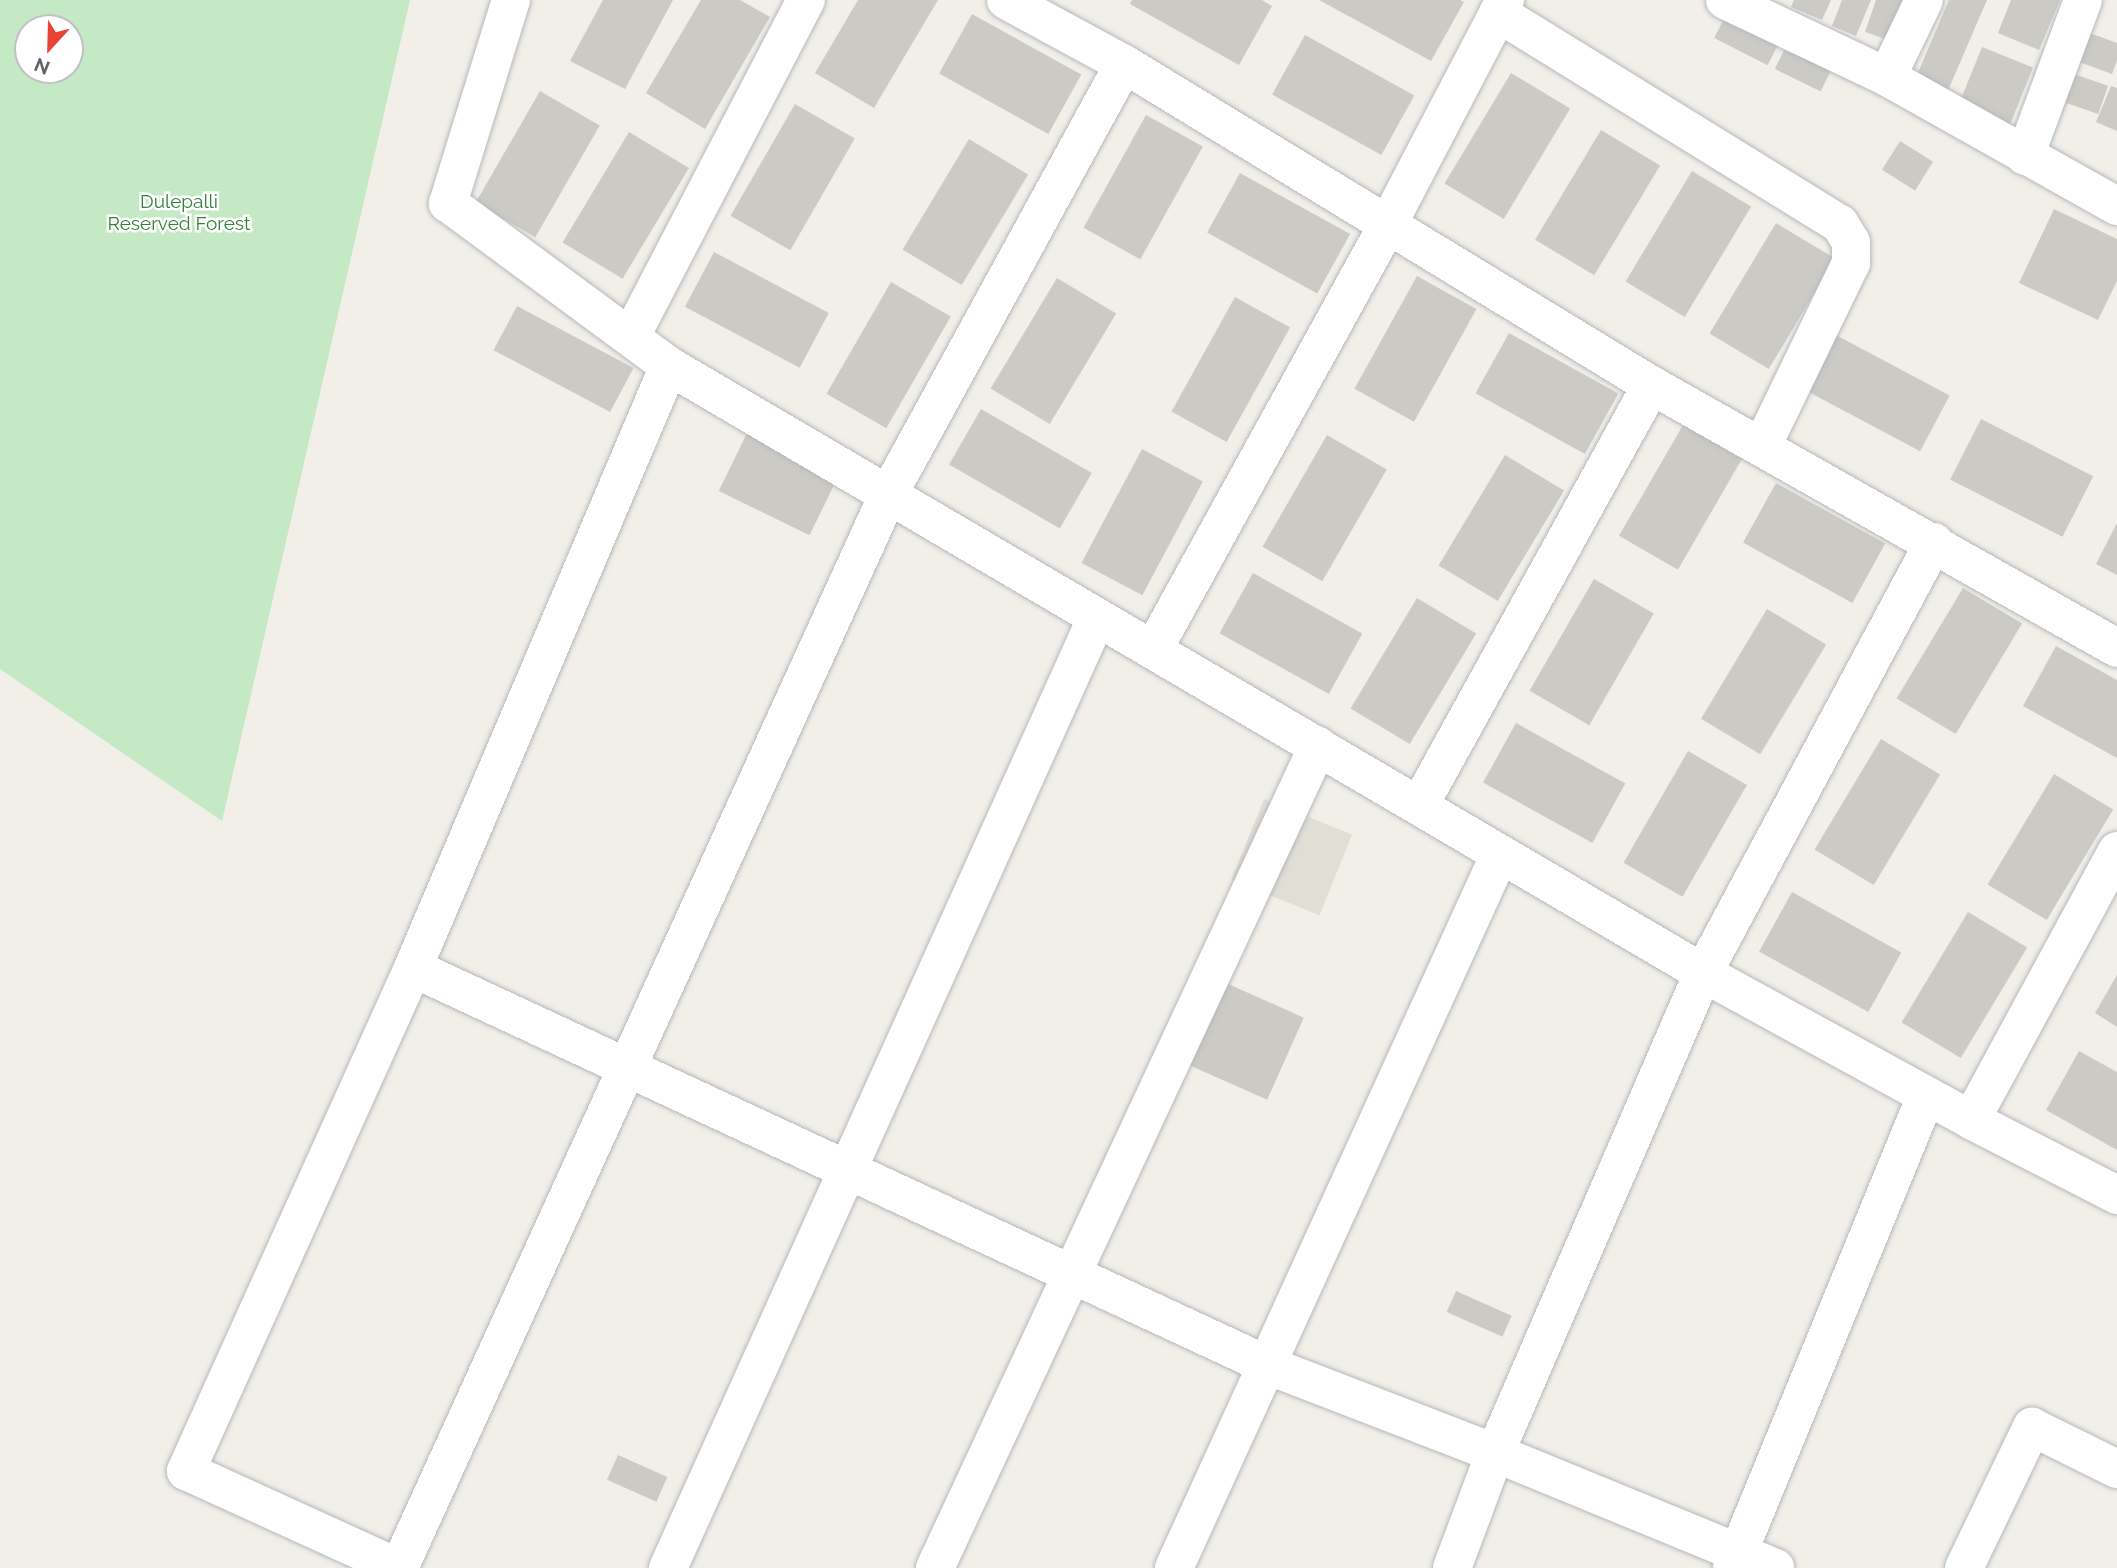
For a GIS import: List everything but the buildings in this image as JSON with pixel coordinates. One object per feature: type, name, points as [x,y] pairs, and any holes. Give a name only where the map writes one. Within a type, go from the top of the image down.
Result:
[{"type":"street","points":[[511,0],[448,203],[669,366],[1703,973],[1926,1096],[2117,1195]]},
{"type":"street","points":[[631,336],[806,0]]},
{"type":"street","points":[[1006,0],[1124,64],[1651,385],[1934,542],[2117,648]]},
{"type":"street","points":[[1725,0],[1886,77],[2117,206]]},
{"type":"street","points":[[1886,77],[1924,0]]},
{"type":"street","points":[[2025,156],[2083,0]]},
{"type":"street","points":[[1153,650],[1388,224],[1501,7],[1840,224],[1851,242],[1851,262],[1762,446]]},
{"type":"street","points":[[669,366],[413,968],[186,1471],[399,1568],[888,495],[1124,64]]},
{"type":"street","points":[[1419,806],[1651,385]]},
{"type":"street","points":[[1452,1568],[1495,1453],[1703,973],[1934,542]]},
{"type":"street","points":[[668,1568],[1097,617]]},
{"type":"street","points":[[935,1568],[1318,746]]},
{"type":"street","points":[[1971,1120],[2117,851]]},
{"type":"street","points":[[1174,1568],[1500,854]]},
{"type":"street","points":[[413,968],[1267,1364],[1495,1453],[1735,1560],[1775,1568]]},
{"type":"street","points":[[1735,1560],[1926,1096]]},
{"type":"street","points":[[1964,1568],[2032,1427],[2117,1469]]},
{"type":"shaded area","points":[[1264,799],[1352,835],[1319,915],[1231,880]]},
{"type":"green space","name":"Dulepalli Reserved Forest","points":[[0,0],[410,0],[222,821],[0,669]]}]
